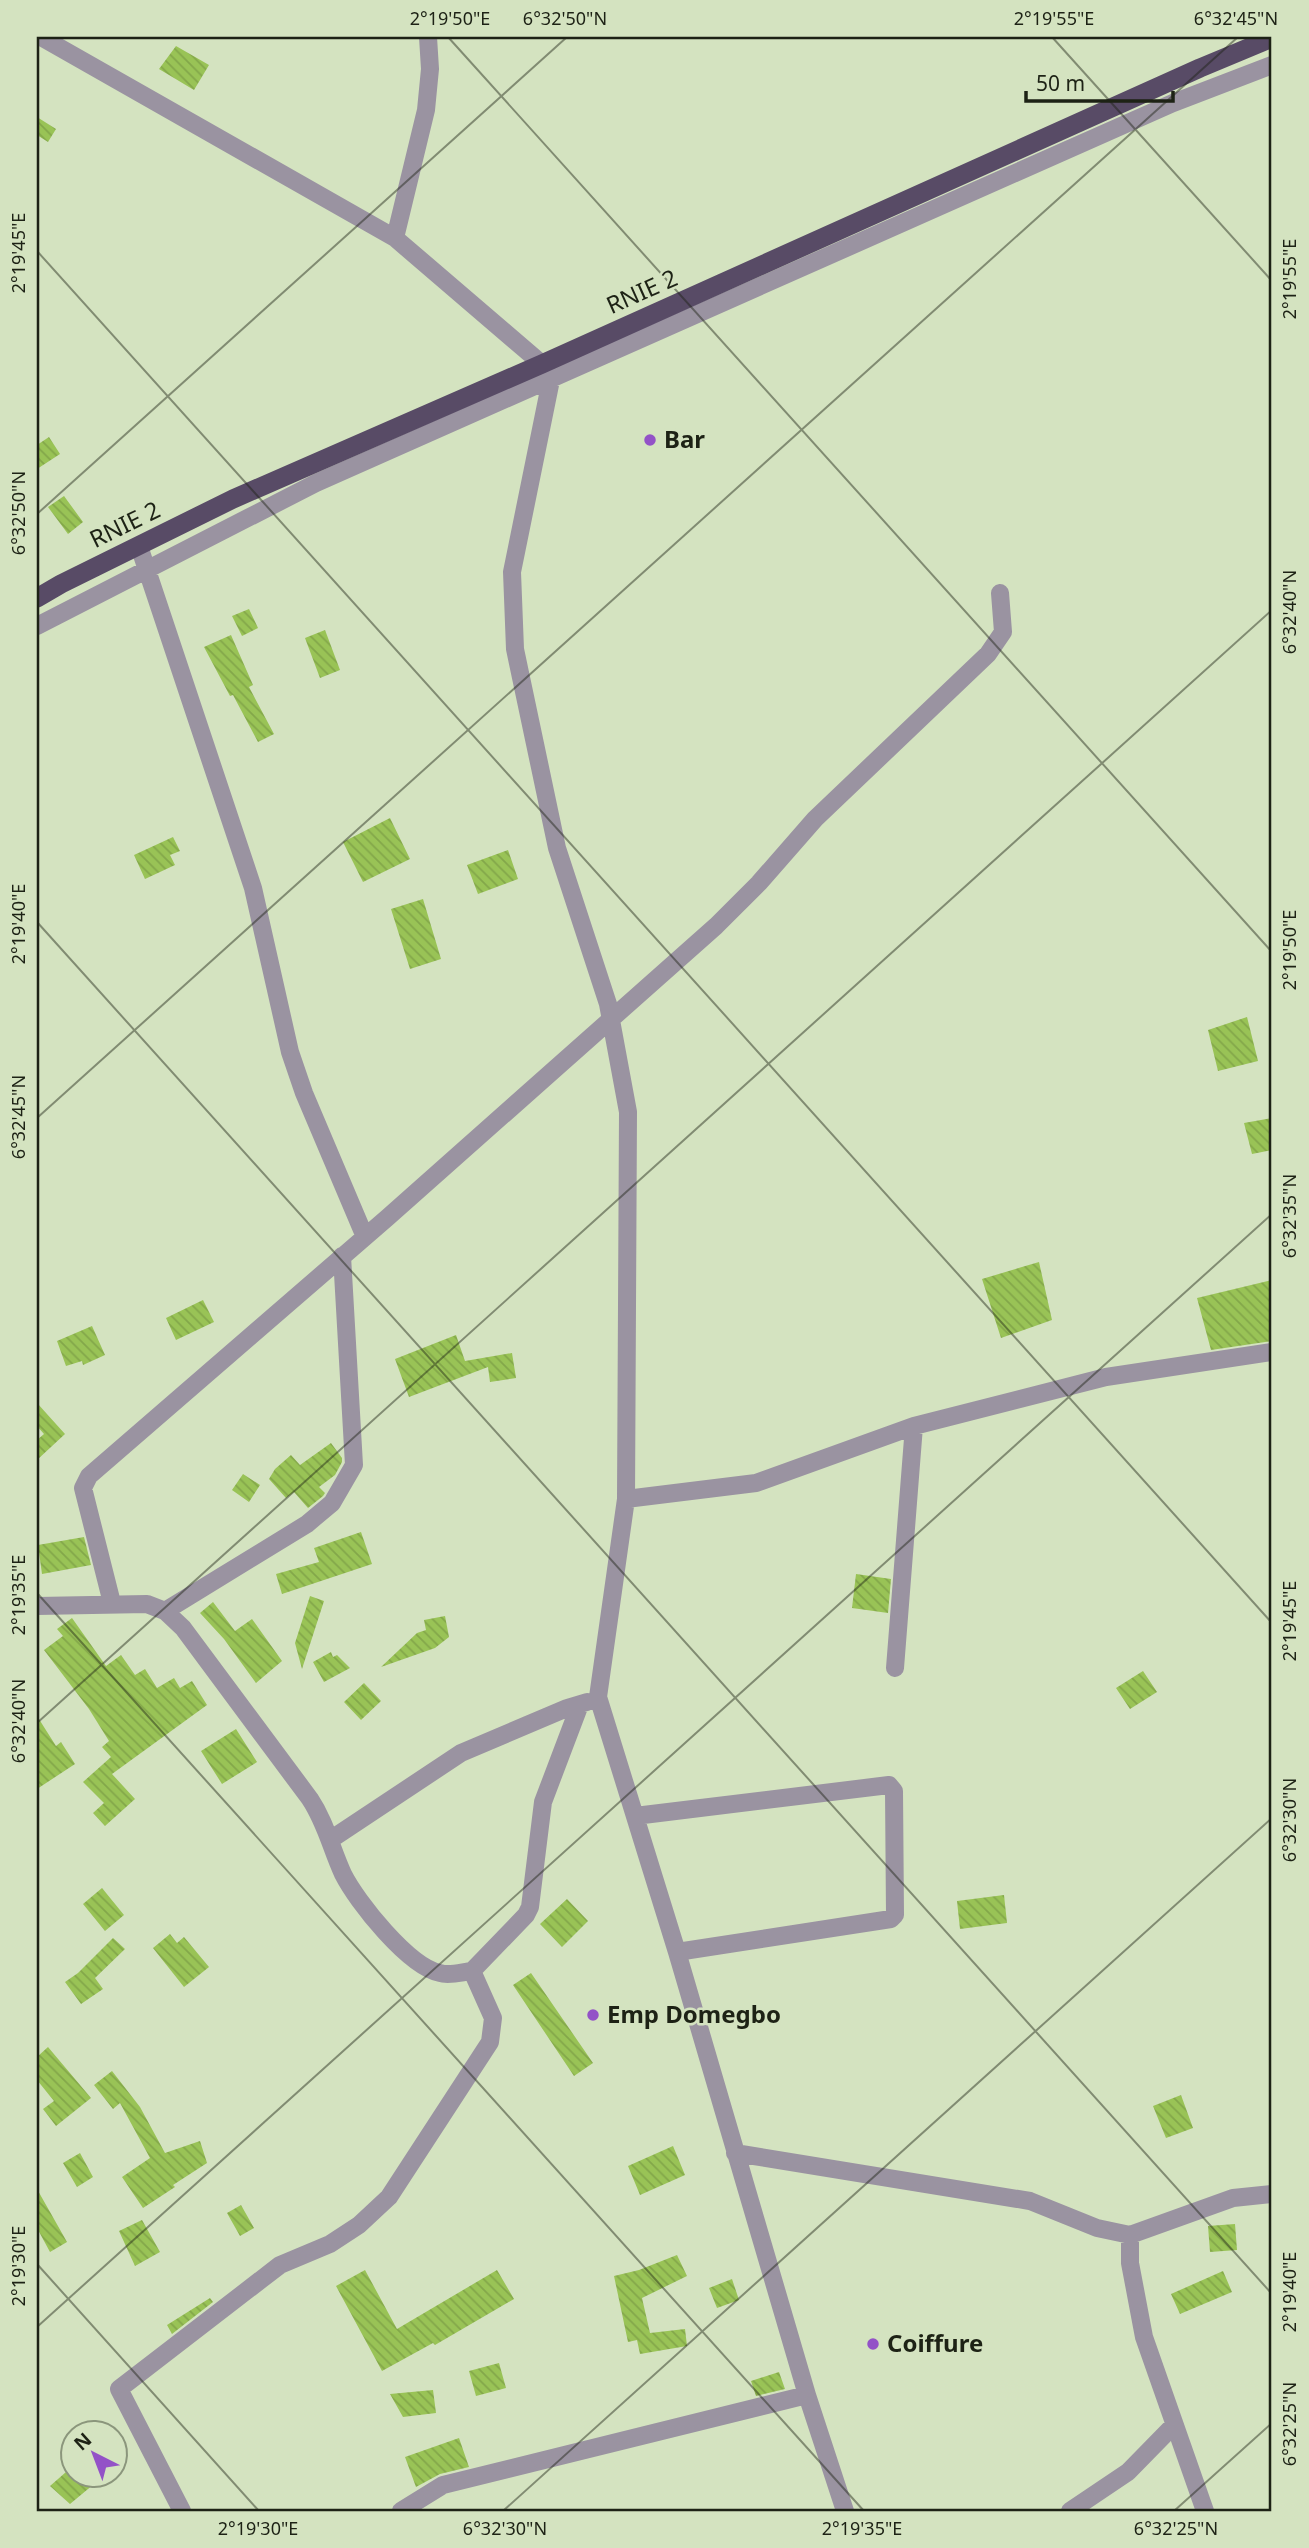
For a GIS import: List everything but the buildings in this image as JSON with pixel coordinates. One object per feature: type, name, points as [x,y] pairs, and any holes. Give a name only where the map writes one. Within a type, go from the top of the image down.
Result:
[{"type":"highway","name":"RNIE 2","points":[[37,598],[233,499],[547,372],[1188,74],[1272,38]]},
{"type":"street","points":[[41,37],[395,238],[547,372]]},
{"type":"street","points":[[395,238],[426,110],[430,69],[428,37]]},
{"type":"street","points":[[37,626],[316,483],[547,372],[1173,103],[1272,65]]},
{"type":"street","points":[[547,372],[512,572],[515,649],[557,848],[608,1004],[628,1112],[626,1499],[598,1697],[677,1952],[807,2395],[845,2511]]},
{"type":"street","points":[[138,546],[253,888],[290,1052],[304,1093],[365,1237]]},
{"type":"street","points":[[112,1603],[83,1488],[89,1476],[365,1237],[716,926],[815,819],[988,654],[1003,632],[1000,593]]},
{"type":"street","points":[[165,1611],[307,1524],[332,1503],[354,1465],[342,1256]]},
{"type":"street","points":[[626,1499],[756,1483],[914,1426],[1106,1377],[1272,1352]]},
{"type":"street","points":[[895,1668],[914,1426]]},
{"type":"street","points":[[37,1606],[147,1604],[165,1611],[183,1628],[323,1818],[344,1875],[377,1924],[421,1965],[441,1974],[472,1971],[526,1915],[530,1907],[542,1802],[579,1707]]},
{"type":"street","points":[[330,1840],[461,1753],[598,1697]]},
{"type":"street","points":[[635,1816],[889,1786],[894,1791],[895,1915],[891,1919],[677,1952]]},
{"type":"street","points":[[182,2511],[119,2389],[280,2264],[330,2244],[359,2225],[389,2197],[490,2042],[494,2018],[472,1971]]},
{"type":"street","points":[[735,2153],[1030,2201],[1097,2228],[1130,2235],[1233,2198],[1272,2194]]},
{"type":"street","points":[[1130,2235],[1130,2263],[1143,2337],[1205,2511]]},
{"type":"street","points":[[401,2511],[443,2486],[807,2395]]},
{"type":"street","points":[[1070,2511],[1128,2472],[1174,2425]]},
{"type":"place","name":"Bar","points":[[650,440]]},
{"type":"place","name":"Emp Domegbo","points":[[593,2015]]},
{"type":"place","name":"Coiffure","points":[[873,2344]]}]
